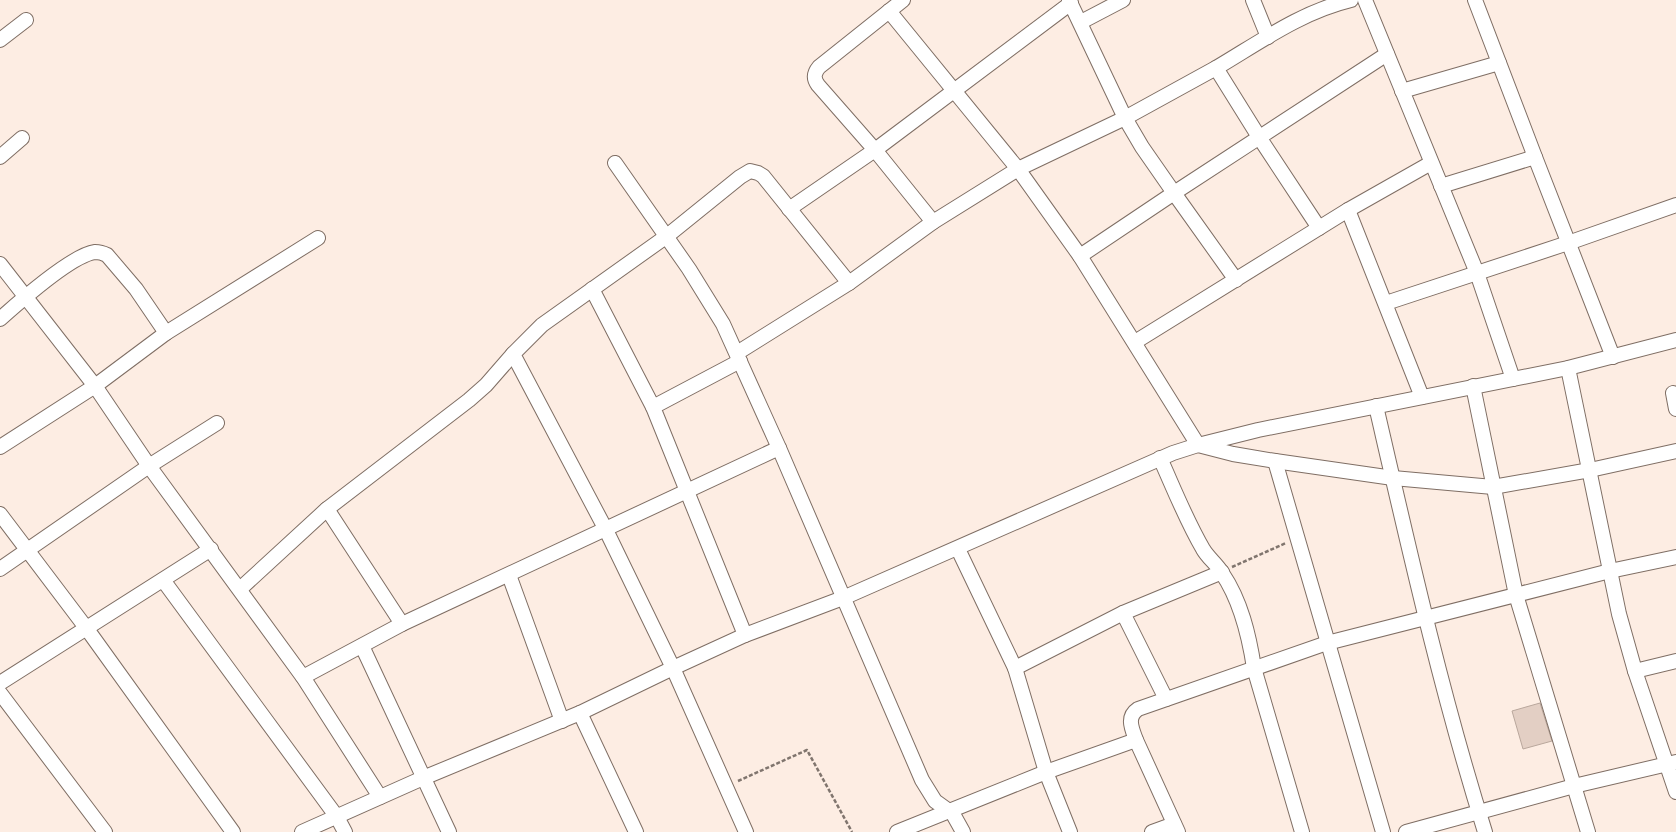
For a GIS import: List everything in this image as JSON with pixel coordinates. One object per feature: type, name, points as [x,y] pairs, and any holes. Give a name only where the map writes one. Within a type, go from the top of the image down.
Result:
[{"type":"street","points":[[903,0],[819,67],[814,75],[818,85],[875,150],[933,222]]},
{"type":"street","points":[[1081,22],[1122,0]]},
{"type":"street","points":[[1253,0],[1268,37]]},
{"type":"street","points":[[653,408],[739,357],[849,284],[933,222],[1018,169],[1125,118],[1216,68],[1302,16],[1351,0]]},
{"type":"street","points":[[1366,0],[1440,186],[1477,273],[1513,379]]},
{"type":"street","points":[[1475,0],[1613,356]]},
{"type":"street","points":[[789,209],[875,150],[1070,2],[1081,22],[1125,118],[1142,147],[1236,280]]},
{"type":"street","points":[[889,11],[1018,169],[1080,256],[1198,445],[1233,454],[1393,478],[1493,487],[1590,470],[1676,451]]},
{"type":"street","points":[[0,40],[26,20]]},
{"type":"street","points":[[1080,256],[1387,54]]},
{"type":"street","points":[[1402,92],[1499,63]]},
{"type":"street","points":[[1216,68],[1319,228]]},
{"type":"street","points":[[0,156],[22,138]]},
{"type":"street","points":[[1440,186],[1535,157]]},
{"type":"street","points":[[615,163],[667,236],[706,295],[723,324],[779,448],[922,780],[932,798],[956,818],[963,832]]},
{"type":"street","points":[[1135,342],[1348,210],[1431,163]]},
{"type":"street","points":[[240,589],[327,509],[470,400],[542,325],[667,236],[740,177],[750,171],[763,176],[849,284]]},
{"type":"street","points":[[1386,303],[1568,243],[1676,205]]},
{"type":"street","points":[[1348,210],[1422,397]]},
{"type":"street","points":[[0,447],[96,386],[166,333],[318,238]]},
{"type":"street","points":[[0,319],[26,296],[80,257],[96,252],[107,255],[136,289],[166,333]]},
{"type":"street","points":[[0,264],[96,386],[149,466],[303,677],[380,797]]},
{"type":"street","points":[[592,289],[653,408],[745,635]]},
{"type":"street","points":[[302,832],[423,778],[580,714],[672,668],[745,635],[843,598],[958,549],[1160,458],[1198,445],[1258,430],[1568,368],[1676,340]]},
{"type":"street","points":[[513,354],[606,530],[672,668],[746,832]]},
{"type":"street","points":[[1568,368],[1619,614],[1635,671],[1672,763],[1676,792]]},
{"type":"street","points":[[1473,386],[1516,595],[1588,832]]},
{"type":"street","points":[[1673,393],[1676,409]]},
{"type":"street","points":[[1376,406],[1425,618],[1485,832]]},
{"type":"street","points":[[0,569],[149,466],[217,423]]},
{"type":"street","points":[[303,677],[402,624],[510,575],[687,490],[779,448]]},
{"type":"street","points":[[1160,458],[1204,550],[1212,562],[1222,572],[1243,617],[1250,640],[1254,668],[1302,832]]},
{"type":"street","points":[[1275,461],[1383,832]]},
{"type":"street","points":[[327,509],[402,624]]},
{"type":"street","points":[[0,514],[86,629],[233,832]]},
{"type":"street","points":[[0,683],[211,549]]},
{"type":"street","points":[[958,549],[1015,668],[1046,772],[1070,832]]},
{"type":"street","points":[[1152,832],[1176,828],[1136,740],[1130,718],[1133,712],[1327,643],[1610,571],[1676,557]]},
{"type":"street","points":[[1015,668],[1124,613],[1222,572]]},
{"type":"street","points":[[510,575],[562,721]]},
{"type":"street","points":[[164,580],[337,817],[344,832]]},
{"type":"street","points":[[1124,613],[1166,699]]},
{"type":"street","points":[[362,646],[449,832]]},
{"type":"street","points":[[1635,671],[1676,661]]},
{"type":"street","points":[[0,692],[105,832]]},
{"type":"street","points":[[580,714],[636,832]]},
{"type":"street","points":[[897,832],[1046,772],[1136,740]]},
{"type":"street","points":[[1406,832],[1574,786],[1672,763]]},
{"type":"path","points":[[1222,572],[1297,537]]},
{"type":"path","points":[[726,786],[807,750],[852,832]]},
{"type":"building","points":[[1540,703],[1552,741],[1523,749],[1512,711]]}]
